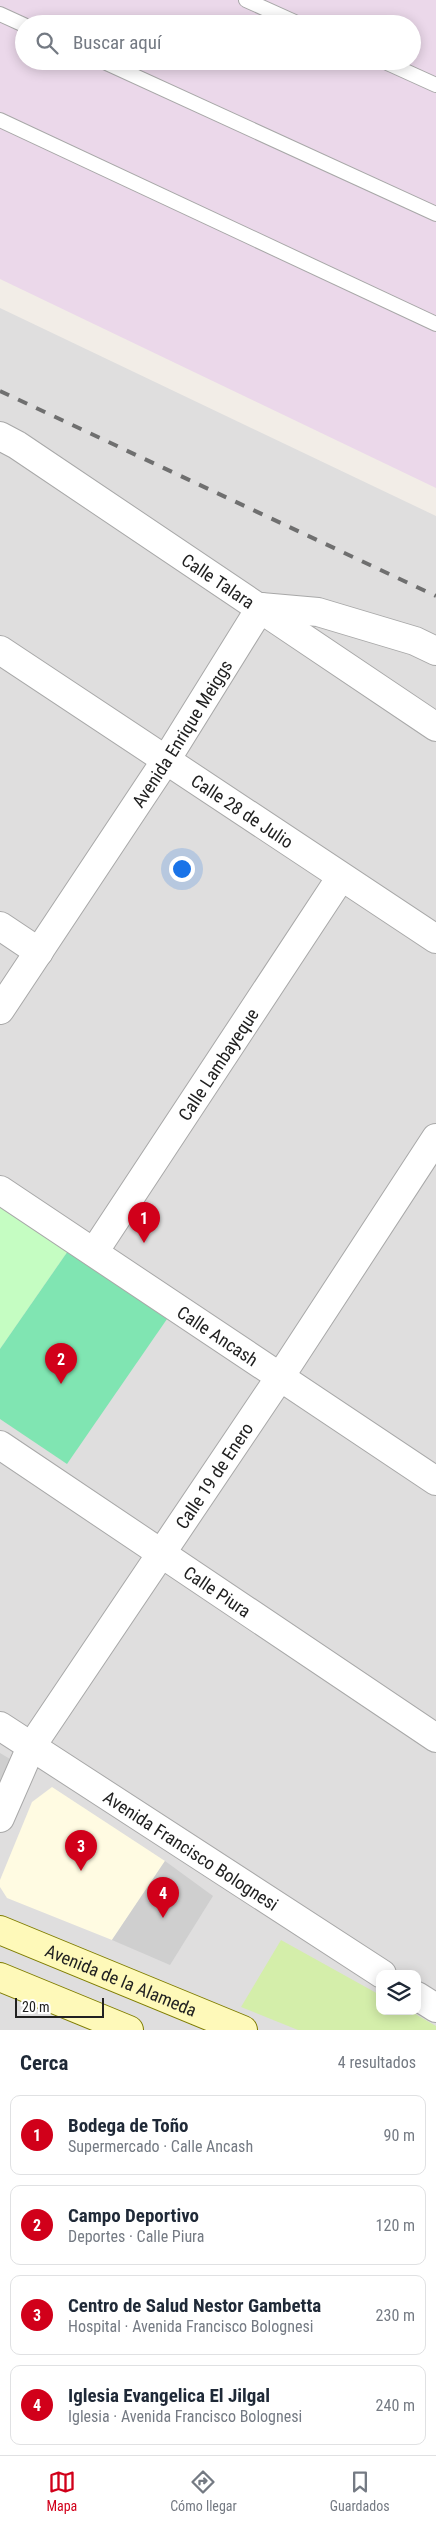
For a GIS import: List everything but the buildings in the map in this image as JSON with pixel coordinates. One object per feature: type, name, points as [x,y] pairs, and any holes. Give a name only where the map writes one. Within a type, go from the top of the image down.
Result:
[{"type":"street","name":"Calle Talara","points":[[0,436],[18,445],[261,607],[436,727]]},
{"type":"street","points":[[261,607],[318,612],[415,641],[436,651]]},
{"type":"street","name":"Avenida Enrique Meiggs","points":[[0,1010],[166,760],[261,607]]},
{"type":"street","name":"Calle 28 de Julio","points":[[0,650],[436,940]]},
{"type":"street","name":"Calle Lambayeque","points":[[94,1252],[341,877]]},
{"type":"street","points":[[0,926],[39,952]]},
{"type":"street","name":"Calle 19 de Enero","points":[[0,1818],[30,1747],[280,1377],[436,1138]]},
{"type":"street","name":"Calle Ancash","points":[[0,1190],[436,1481]]},
{"type":"street","name":"Calle Piura","points":[[0,1445],[436,1738]]},
{"type":"street","name":"Avenida Francisco Bolognesi","points":[[0,1726],[376,1970]]},
{"type":"street","name":"Avenida de la Alameda","points":[[0,1930],[244,2030]]},
{"type":"street","points":[[0,1977],[102,2025],[130,2030]]},
{"type":"street","points":[[421,1999],[436,2008]]},
{"type":"lane","points":[[246,0],[279,15]]},
{"type":"lane","points":[[0,14],[15,21]]},
{"type":"lane","points":[[122,70],[436,214]]},
{"type":"lane","points":[[403,70],[436,85]]},
{"type":"lane","points":[[0,120],[436,324]]},
{"type":"shaded area","points":[[0,0],[436,0],[436,488],[0,279]]},
{"type":"shaded area","points":[[0,308],[436,516],[436,2030],[0,2030]]},
{"type":"shaded area","points":[[0,1753],[10,1759],[0,1782]]},
{"type":"shaded area","points":[[52,1787],[165,1861],[112,1940],[7,1898],[0,1887],[0,1880],[32,1802]]},
{"type":"shaded area","points":[[165,1861],[213,1896],[170,1965],[112,1940]]},
{"type":"green space","points":[[0,1207],[68,1251],[0,1349]]},
{"type":"green space","points":[[68,1251],[167,1319],[67,1464],[0,1419],[0,1349]]},
{"type":"green space","points":[[281,1940],[376,1993],[376,2015],[417,2015],[436,2026],[436,2030],[298,2030],[241,2007]]},
{"type":"railway","points":[[0,391],[436,596]]},
{"type":"place","name":"Bodega de Toño","points":[[144,1243]]},
{"type":"place","name":"Campo Deportivo","points":[[61,1384]]},
{"type":"place","name":"Centro de Salud Nestor Gambetta","points":[[81,1871]]},
{"type":"place","name":"Iglesia Evangelica El Jilgal","points":[[163,1918]]}]
